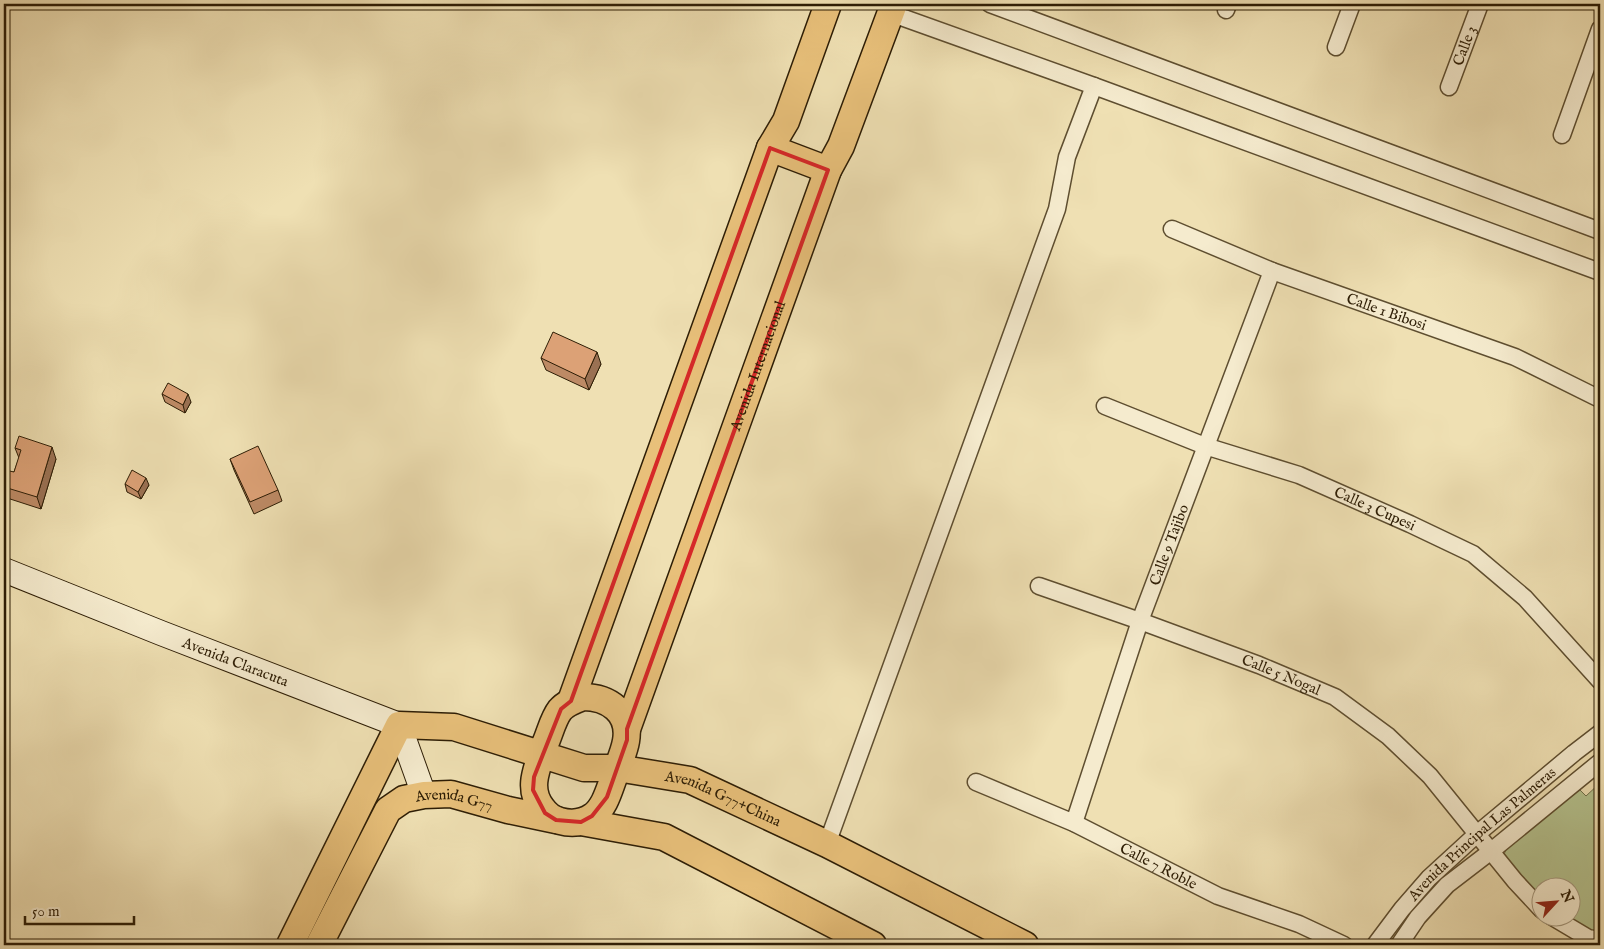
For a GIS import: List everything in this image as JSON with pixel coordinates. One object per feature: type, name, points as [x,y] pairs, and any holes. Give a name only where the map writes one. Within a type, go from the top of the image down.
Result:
[{"type":"main road","points":[[571,701],[770,148],[786,121],[828,4]]},
{"type":"main road","name":"Avenida Internacional","points":[[626,729],[828,170],[841,146],[892,8]]},
{"type":"main road","points":[[770,148],[828,170]]},
{"type":"main road","points":[[568,821],[592,816],[602,807],[626,740],[623,718],[617,708],[608,701],[596,697],[583,697],[571,701],[561,709],[554,720],[534,777],[533,790],[537,802],[545,813],[568,821],[664,837],[873,945]]},
{"type":"main road","points":[[290,945],[399,725]]},
{"type":"main road","name":"Avenida G77+China","points":[[399,725],[454,727],[584,768],[617,768],[690,780],[826,844],[1025,945]]},
{"type":"main road","name":"Avenida G77","points":[[319,945],[388,810],[404,799],[424,795],[451,794],[508,810],[568,821]]},
{"type":"street","points":[[990,4],[1600,231]]},
{"type":"street","points":[[1336,47],[1352,4]]},
{"type":"street","name":"Calle 3","points":[[1449,87],[1480,4]]},
{"type":"street","points":[[892,8],[1094,86],[1600,272]]},
{"type":"street","points":[[1562,135],[1600,29]]},
{"type":"street","points":[[826,844],[1057,209],[1067,157],[1094,86]]},
{"type":"street","name":"Calle 1 Bibosi","points":[[1172,229],[1272,271],[1515,357],[1600,398]]},
{"type":"street","name":"Calle 9 Tajibo","points":[[1074,822],[1140,621],[1272,271]]},
{"type":"street","name":"Calle 3 Cupesi","points":[[1105,406],[1205,446],[1299,475],[1473,554],[1525,598],[1600,681]]},
{"type":"street","name":"Avenida Claracuta","points":[[4,570],[399,725]]},
{"type":"street","name":"Calle 5 Nogal","points":[[1039,586],[1259,664],[1335,697],[1388,736],[1430,776],[1478,834],[1490,852],[1532,899]]},
{"type":"street","points":[[399,725],[424,795]]},
{"type":"street","name":"Avenida Principal Las Palmeras","points":[[1376,945],[1402,909],[1429,878],[1478,834],[1600,733]]},
{"type":"street","name":"Avenida Principal Las Palmeras","points":[[1399,945],[1418,917],[1447,885],[1600,762]]},
{"type":"street","name":"Calle 7 Roble","points":[[976,782],[1074,822],[1218,896],[1299,924],[1344,945]]},
{"type":"street","points":[[1568,926],[1588,938],[1600,940]]},
{"type":"highlighted area","points":[[770,148],[828,170],[627,729],[627,740],[607,797],[592,816],[581,822],[556,820],[545,813],[533,790],[534,777],[561,709],[571,701]]},
{"type":"green space","points":[[1600,783],[1600,933],[1590,931],[1581,926],[1582,876],[1532,876],[1532,891],[1503,857],[1507,847],[1578,788],[1586,796]]},
{"type":"building","points":[[553,332],[597,352],[585,379],[541,358]]},
{"type":"building","points":[[168,383],[188,394],[183,405],[162,394]]},
{"type":"building","points":[[19,436],[52,447],[37,497],[4,487],[5,470],[14,472],[21,450],[15,448]]},
{"type":"building","points":[[258,446],[278,490],[250,502],[230,459]]},
{"type":"building","points":[[132,470],[146,478],[138,492],[125,484]]}]
